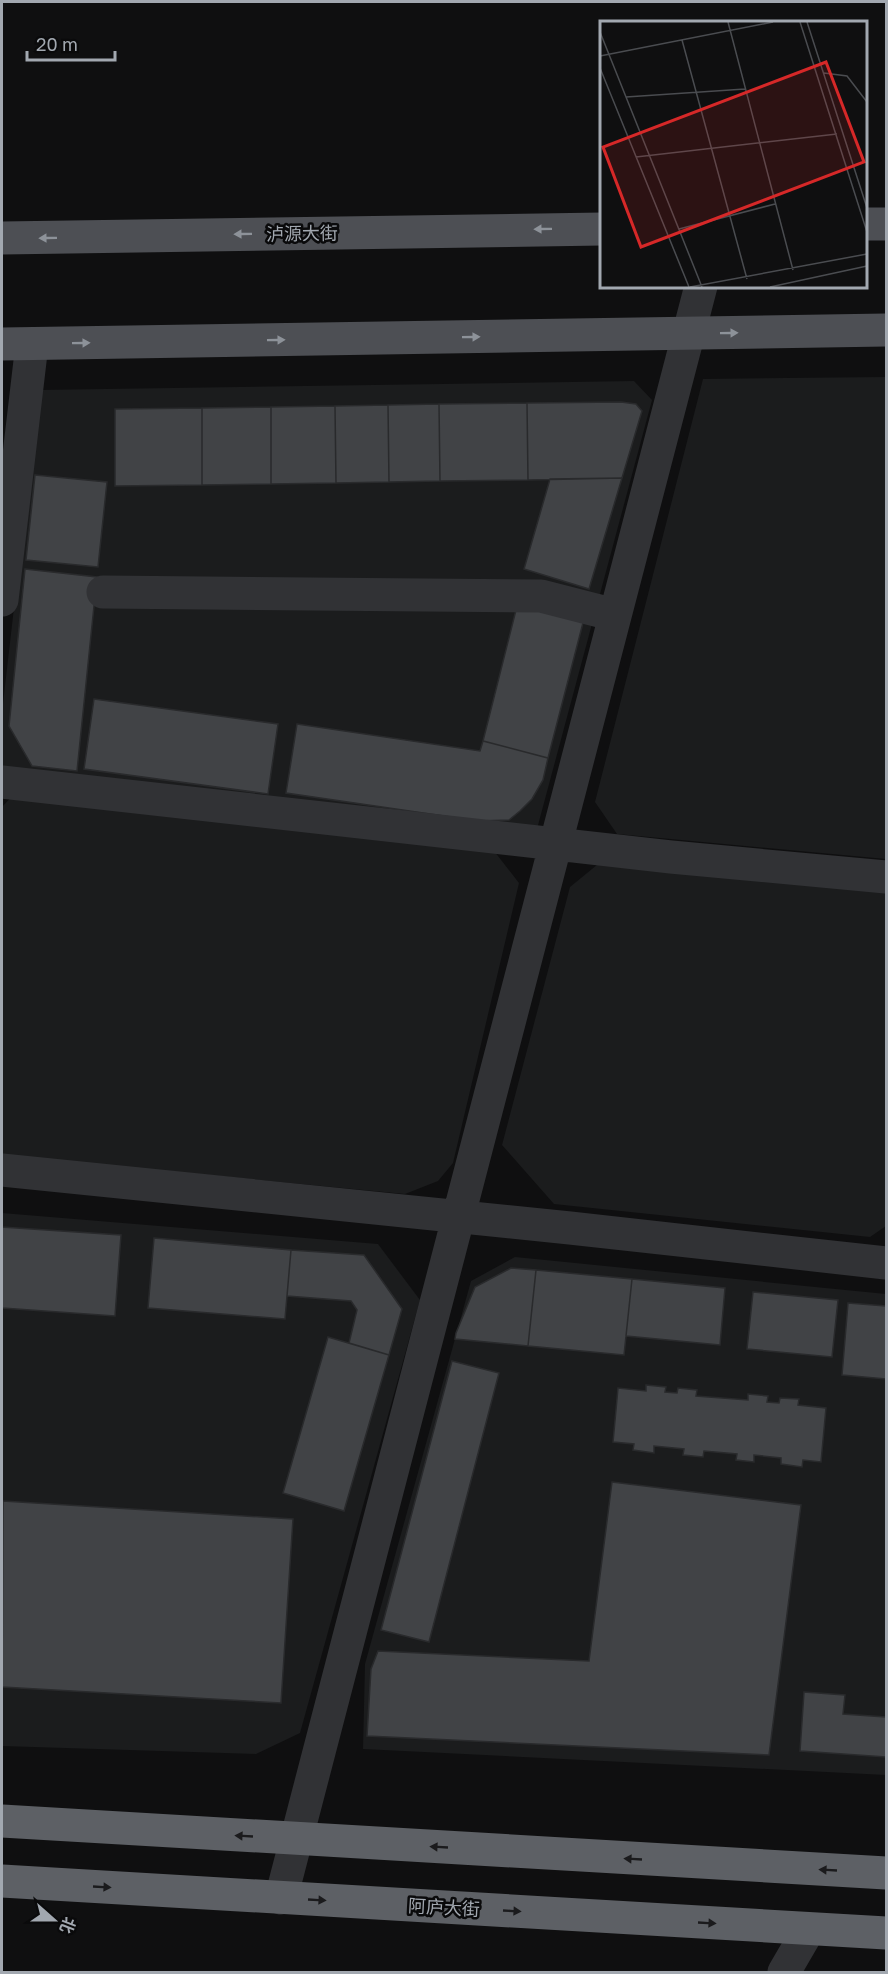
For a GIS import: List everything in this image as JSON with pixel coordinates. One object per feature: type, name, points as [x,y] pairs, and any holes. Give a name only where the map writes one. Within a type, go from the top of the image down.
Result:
[{"type":"highway","points":[[2,1821],[886,1873]]},
{"type":"highway","name":"阿庐大街","points":[[2,1881],[886,1933]]},
{"type":"main road","points":[[867,224],[886,224]]},
{"type":"main road","name":"泸源大街","points":[[2,238],[600,229]]},
{"type":"main road","points":[[17,344],[886,330]]},
{"type":"street","points":[[281,1898],[700,288]]},
{"type":"street","points":[[2,600],[17,344]]},
{"type":"street","points":[[103,592],[541,596],[615,615]]},
{"type":"street","points":[[2,782],[671,857],[886,877]]},
{"type":"street","points":[[2,1170],[886,1263]]},
{"type":"street","points":[[784,1972],[808,1929]]},
{"type":"shaded area","points":[[886,377],[886,859],[617,834],[595,802],[703,379]]},
{"type":"shaded area","points":[[634,381],[652,400],[537,829],[2,770],[2,712],[39,390]]},
{"type":"shaded area","points":[[17,791],[491,847],[519,883],[453,1163],[438,1181],[405,1194],[2,1155],[2,807]]},
{"type":"shaded area","points":[[603,860],[886,887],[886,1226],[870,1237],[554,1204],[502,1145],[570,887]]},
{"type":"shaded area","points":[[2,1213],[378,1244],[420,1300],[300,1733],[256,1754],[2,1746]]},
{"type":"shaded area","points":[[515,1257],[886,1294],[886,1775],[363,1749],[365,1664],[471,1281]]},
{"type":"building","points":[[621,402],[636,404],[642,411],[622,478],[528,480],[527,403]]},
{"type":"building","points":[[527,403],[528,480],[440,481],[439,404]]},
{"type":"building","points":[[439,404],[440,481],[389,482],[388,405]]},
{"type":"building","points":[[388,405],[389,482],[336,483],[335,406]]},
{"type":"building","points":[[335,406],[336,483],[271,484],[271,407]]},
{"type":"building","points":[[271,407],[271,484],[202,485],[202,408]]},
{"type":"building","points":[[202,408],[202,485],[115,486],[115,409]]},
{"type":"building","points":[[35,475],[107,482],[98,567],[26,560]]},
{"type":"building","points":[[622,478],[589,589],[524,569],[550,479]]},
{"type":"building","points":[[25,569],[97,577],[77,771],[32,766],[9,726]]},
{"type":"building","points":[[518,602],[584,619],[548,758],[483,741]]},
{"type":"building","points":[[94,699],[278,724],[268,794],[84,769]]},
{"type":"building","points":[[297,724],[480,751],[483,741],[548,758],[543,780],[532,799],[520,811],[509,820],[478,821],[286,793]]},
{"type":"building","points":[[2,1227],[121,1235],[115,1316],[2,1308]]},
{"type":"building","points":[[154,1238],[291,1250],[285,1319],[148,1308]]},
{"type":"building","points":[[291,1250],[364,1255],[402,1309],[389,1355],[349,1343],[357,1310],[351,1301],[287,1296]]},
{"type":"building","points":[[511,1268],[536,1270],[528,1346],[455,1339],[475,1287]]},
{"type":"building","points":[[536,1270],[632,1279],[624,1355],[528,1346]]},
{"type":"building","points":[[632,1279],[725,1288],[720,1345],[626,1336]]},
{"type":"building","points":[[753,1292],[838,1300],[832,1357],[747,1349]]},
{"type":"building","points":[[848,1303],[886,1306],[886,1379],[842,1375]]},
{"type":"building","points":[[328,1337],[389,1355],[344,1511],[283,1493]]},
{"type":"building","points":[[452,1361],[499,1373],[429,1642],[381,1630]]},
{"type":"building","points":[[646,1385],[666,1387],[665,1392],[677,1393],[678,1388],[697,1390],[696,1396],[748,1400],[748,1394],[768,1396],[767,1402],[779,1403],[780,1398],[799,1399],[798,1405],[826,1408],[821,1462],[803,1460],[802,1467],[781,1464],[781,1458],[754,1455],[754,1462],[736,1460],[737,1454],[704,1451],[703,1457],[683,1455],[684,1449],[654,1446],[654,1453],[633,1450],[634,1444],[613,1442],[618,1388],[646,1391]]},
{"type":"building","points":[[612,1482],[801,1505],[769,1755],[367,1736],[371,1669],[378,1651],[589,1661]]},
{"type":"building","points":[[3,1501],[293,1519],[281,1703],[2,1687]]},
{"type":"building","points":[[804,1692],[845,1695],[843,1714],[886,1717],[886,1757],[800,1751]]}]
